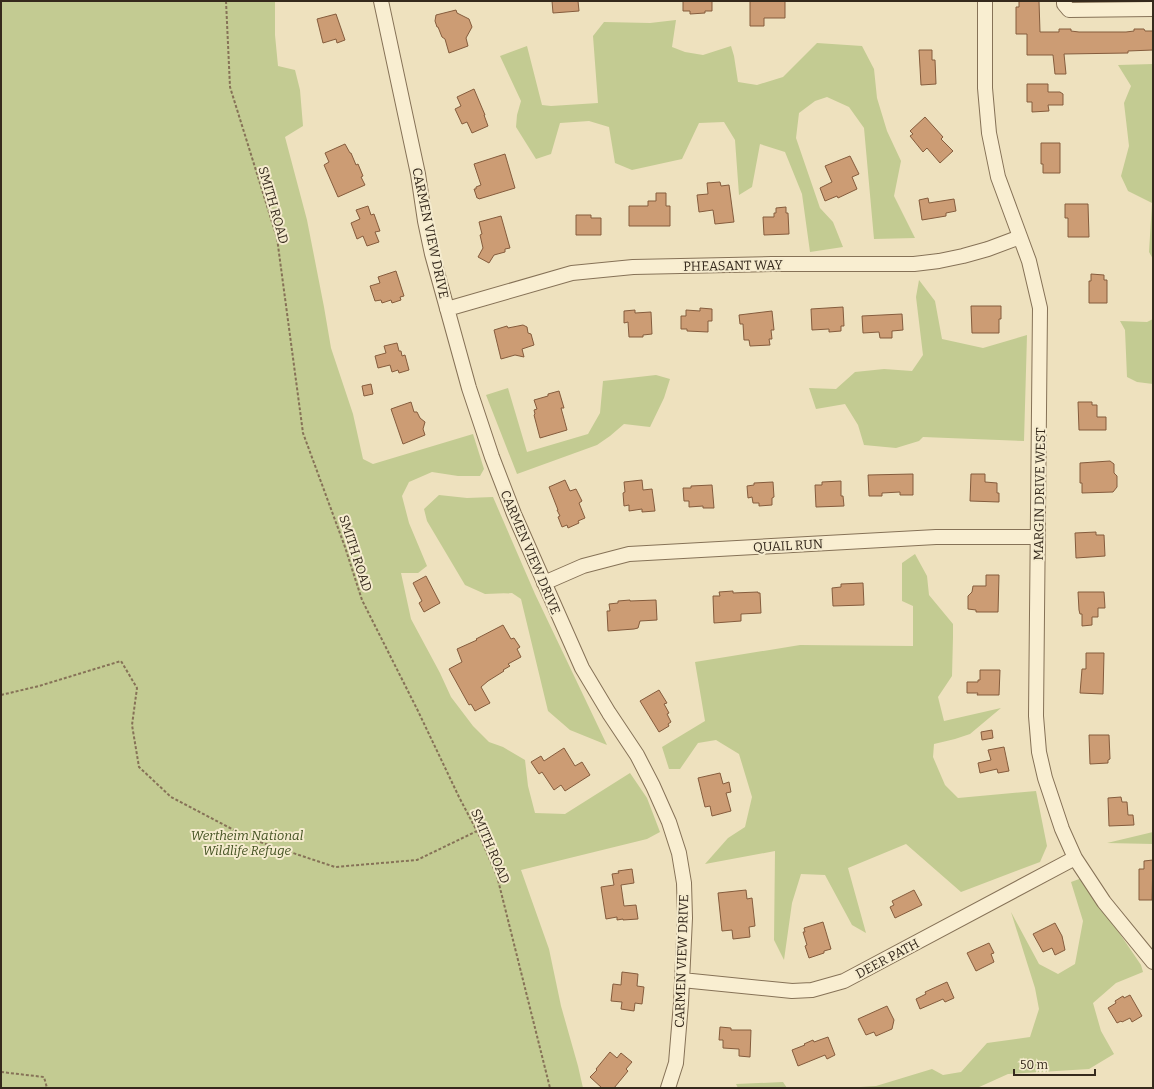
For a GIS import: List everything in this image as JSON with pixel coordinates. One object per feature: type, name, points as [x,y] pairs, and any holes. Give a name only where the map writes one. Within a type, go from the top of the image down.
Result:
[{"type":"street","name":"CARMEN VIEW DRIVE","points":[[381,1],[418,174],[425,221],[432,254],[469,388],[492,457],[514,514],[582,668],[609,713],[637,755],[654,786],[669,822],[679,853],[684,883],[685,918],[676,1063],[668,1088]]},
{"type":"street","name":"MARGIN DRIVE WEST","points":[[985,1],[985,88],[989,133],[998,177],[1029,261],[1040,308],[1036,716],[1039,752],[1045,778],[1062,829],[1075,858],[1104,902],[1153,962]]},
{"type":"street","points":[[1064,1],[1064,4],[1069,10],[1153,9]]},
{"type":"street","name":"PHEASANT WAY","points":[[447,309],[572,273],[586,271],[632,267],[772,264],[914,264],[963,256],[988,249],[1020,237]]},
{"type":"street","name":"QUAIL RUN","points":[[544,584],[583,566],[629,554],[936,537],[1038,536]]},
{"type":"street","name":"DEER PATH","points":[[682,980],[792,991],[812,990],[828,986],[844,981],[1075,858]]},
{"type":"path","name":"SMITH ROAD","points":[[226,1],[230,87],[277,238],[303,433],[346,547],[362,600],[477,831],[497,876],[550,1088]]},
{"type":"path","points":[[1,695],[39,686],[121,662],[136,688],[132,725],[139,767],[171,797],[251,839],[334,867],[417,860],[477,831]]},
{"type":"path","points":[[1,1072],[44,1077],[47,1088]]},
{"type":"green space","name":"Wertheim National Wildlife Refuge","points":[[1,1],[275,1],[275,35],[278,66],[295,70],[300,90],[303,126],[285,137],[307,220],[331,348],[353,414],[363,459],[373,464],[473,434],[484,469],[480,476],[458,476],[432,472],[409,482],[402,496],[409,523],[427,566],[418,573],[401,573],[411,619],[451,697],[473,726],[489,742],[503,747],[525,760],[528,786],[535,813],[565,814],[630,773],[647,798],[660,832],[647,839],[521,870],[549,949],[561,1006],[583,1088],[1,1088]]},
{"type":"green space","points":[[676,20],[672,47],[685,52],[703,55],[731,46],[738,82],[757,85],[783,77],[817,43],[862,46],[874,69],[877,98],[887,131],[901,161],[894,196],[915,238],[874,239],[864,128],[849,107],[827,97],[815,101],[799,113],[796,138],[820,208],[833,222],[843,247],[810,252],[802,194],[785,152],[760,144],[752,187],[739,195],[735,140],[724,122],[699,123],[682,159],[632,170],[615,163],[609,127],[589,121],[560,123],[551,154],[536,159],[516,127],[517,115],[521,101],[500,56],[527,46],[542,105],[551,106],[598,103],[593,36],[604,22],[650,23]]},
{"type":"green space","points":[[1153,64],[1153,259],[1149,252],[1152,203],[1128,191],[1121,176],[1129,146],[1124,103],[1131,86],[1118,65]]},
{"type":"green space","points":[[919,280],[935,301],[942,339],[983,348],[1027,335],[1024,441],[923,437],[919,441],[896,448],[864,445],[858,425],[845,404],[816,409],[809,388],[836,389],[855,372],[884,369],[912,371],[923,355],[916,297]]},
{"type":"green space","points":[[1153,319],[1153,384],[1137,382],[1127,377],[1125,330],[1120,321],[1147,322]]},
{"type":"green space","points":[[656,375],[670,379],[664,398],[650,427],[624,424],[597,445],[517,474],[486,395],[508,388],[527,452],[588,434],[600,413],[603,381]]},
{"type":"green space","points":[[439,495],[467,498],[493,497],[535,594],[607,745],[570,730],[548,711],[521,599],[512,593],[485,594],[465,585],[427,521],[424,509]]},
{"type":"green space","points":[[915,554],[927,576],[929,595],[953,624],[952,676],[938,697],[944,721],[1001,708],[970,734],[934,744],[933,757],[945,785],[958,798],[1036,791],[1047,846],[1040,862],[961,892],[906,844],[848,868],[866,933],[852,925],[825,875],[801,874],[792,903],[784,960],[774,940],[775,851],[705,864],[728,838],[745,827],[752,797],[739,754],[716,740],[698,743],[680,769],[669,769],[662,747],[705,721],[695,662],[800,645],[913,646],[913,606],[902,601],[902,563]]},
{"type":"green space","points":[[1153,832],[1153,844],[1107,843]]},
{"type":"green space","points":[[1082,878],[1141,965],[1143,972],[1116,983],[1093,1003],[1101,1031],[1114,1054],[1089,1069],[1008,1074],[977,1088],[845,1088],[876,1086],[932,1069],[943,1075],[961,1072],[987,1043],[1030,1037],[1039,1009],[1035,988],[1011,912],[1039,964],[1058,974],[1075,964],[1083,921],[1071,882]]},
{"type":"green space","points":[[783,1082],[787,1088],[738,1088],[736,1084]]},
{"type":"building","points":[[552,1],[578,1],[579,11],[553,13]]},
{"type":"building","points":[[683,1],[712,1],[712,11],[690,14],[690,11],[683,11]]},
{"type":"building","points":[[750,1],[785,1],[785,18],[764,18],[764,26],[750,26]]},
{"type":"building","points":[[1019,1],[1039,1],[1040,32],[1059,32],[1059,29],[1071,29],[1071,31],[1079,32],[1126,32],[1134,31],[1134,29],[1144,29],[1145,31],[1153,31],[1153,50],[1128,51],[1128,53],[1064,54],[1066,74],[1055,74],[1053,55],[1027,55],[1027,34],[1016,34],[1016,7],[1019,7]]},
{"type":"building","points":[[456,10],[457,13],[469,19],[472,27],[466,38],[468,46],[449,53],[445,39],[442,37],[435,21],[436,15]]},
{"type":"building","points":[[336,14],[345,40],[337,43],[336,39],[323,43],[317,19]]},
{"type":"building","points":[[919,50],[932,50],[932,60],[935,60],[936,84],[921,85]]},
{"type":"building","points":[[1027,84],[1048,84],[1048,92],[1060,92],[1063,94],[1063,105],[1048,105],[1049,111],[1032,112],[1032,102],[1027,102]]},
{"type":"building","points":[[474,89],[488,126],[472,133],[467,122],[462,124],[455,109],[461,106],[457,97]]},
{"type":"building","points":[[925,117],[943,137],[941,139],[953,151],[940,163],[927,148],[923,152],[910,136],[913,134],[910,131]]},
{"type":"building","points":[[1041,143],[1060,143],[1060,173],[1043,173],[1043,164],[1041,164]]},
{"type":"building","points":[[345,144],[356,165],[358,164],[363,176],[361,177],[365,185],[338,197],[324,165],[329,162],[325,153]]},
{"type":"building","points":[[505,154],[515,188],[479,199],[477,198],[474,189],[481,185],[474,164]]},
{"type":"building","points":[[850,156],[859,174],[852,177],[857,189],[838,198],[837,196],[825,201],[820,188],[832,182],[825,166]]},
{"type":"building","points":[[720,182],[721,186],[729,185],[734,222],[715,224],[713,210],[699,212],[697,195],[708,194],[707,183]]},
{"type":"building","points":[[656,193],[666,193],[666,206],[670,206],[670,226],[629,226],[629,206],[648,206],[648,201],[656,201]]},
{"type":"building","points":[[928,198],[929,203],[954,199],[956,211],[946,213],[946,216],[922,220],[919,200]]},
{"type":"building","points":[[1065,204],[1088,204],[1089,237],[1068,237],[1068,218],[1065,218]]},
{"type":"building","points":[[368,206],[371,215],[374,214],[380,231],[375,232],[379,242],[367,246],[363,236],[357,239],[351,223],[360,219],[356,210]]},
{"type":"building","points":[[786,207],[786,213],[788,213],[789,234],[764,235],[763,217],[774,217],[776,208]]},
{"type":"building","points":[[576,215],[591,215],[591,218],[601,218],[601,235],[576,235]]},
{"type":"building","points":[[501,216],[510,248],[505,249],[505,252],[494,255],[489,263],[478,257],[483,248],[479,222]]},
{"type":"building","points":[[396,271],[404,296],[400,297],[401,300],[392,303],[391,300],[382,303],[381,300],[375,301],[370,286],[380,283],[378,277]]},
{"type":"building","points":[[1091,274],[1104,275],[1104,280],[1107,280],[1107,303],[1089,303],[1089,281],[1091,281]]},
{"type":"building","points":[[971,306],[1001,306],[999,333],[972,333]]},
{"type":"building","points":[[843,307],[844,326],[841,326],[841,331],[829,332],[829,329],[812,330],[811,309]]},
{"type":"building","points":[[700,308],[712,309],[712,321],[708,321],[708,332],[687,331],[687,329],[681,329],[681,316],[686,316],[686,310],[700,311]]},
{"type":"building","points":[[635,310],[635,313],[651,312],[652,334],[643,335],[643,337],[629,337],[628,322],[624,323],[624,311]]},
{"type":"building","points":[[772,311],[774,330],[771,330],[772,339],[769,339],[770,345],[750,346],[749,340],[744,340],[743,324],[740,324],[739,315]]},
{"type":"building","points":[[902,314],[903,330],[892,331],[892,338],[880,338],[879,332],[863,333],[862,316]]},
{"type":"building","points":[[523,325],[527,327],[528,333],[531,334],[534,345],[522,349],[524,357],[515,355],[501,359],[494,330],[507,326],[508,328]]},
{"type":"building","points":[[397,343],[402,356],[405,355],[409,370],[399,373],[398,370],[392,372],[390,365],[378,368],[375,356],[386,353],[384,346]]},
{"type":"building","points":[[371,384],[373,394],[364,396],[362,386]]},
{"type":"building","points":[[559,391],[564,408],[561,408],[567,430],[540,438],[534,415],[534,410],[537,409],[534,400]]},
{"type":"building","points":[[411,402],[414,412],[417,412],[420,418],[425,422],[423,429],[425,435],[403,444],[391,409]]},
{"type":"building","points":[[1078,402],[1092,402],[1092,405],[1097,405],[1097,417],[1106,417],[1106,430],[1079,430]]},
{"type":"building","points":[[1110,461],[1114,464],[1114,473],[1117,476],[1117,487],[1113,492],[1082,493],[1082,483],[1080,483],[1080,463]]},
{"type":"building","points":[[913,474],[913,495],[900,495],[900,492],[882,493],[882,496],[869,496],[868,475]]},
{"type":"building","points":[[971,474],[985,474],[985,482],[997,483],[999,502],[970,501]]},
{"type":"building","points":[[565,480],[570,491],[576,489],[582,501],[579,503],[585,518],[578,521],[579,523],[568,528],[567,525],[562,527],[558,517],[560,516],[549,487]]},
{"type":"building","points":[[642,480],[643,490],[652,489],[655,511],[642,512],[642,509],[629,511],[629,505],[624,506],[624,482]]},
{"type":"building","points":[[841,481],[841,496],[843,496],[844,506],[816,507],[815,485],[822,485],[822,482]]},
{"type":"building","points":[[773,482],[774,497],[772,498],[772,505],[759,506],[759,503],[753,503],[752,497],[748,498],[747,486],[754,485],[754,483]]},
{"type":"building","points":[[712,485],[714,508],[703,508],[703,506],[689,507],[689,501],[684,501],[683,488]]},
{"type":"building","points":[[1096,532],[1096,535],[1104,535],[1105,556],[1076,558],[1075,533]]},
{"type":"building","points":[[986,575],[999,575],[998,612],[976,612],[976,610],[968,609],[968,596],[972,592],[973,586],[986,586]]},
{"type":"building","points":[[426,576],[440,603],[424,612],[419,603],[422,601],[413,583]]},
{"type":"building","points":[[863,583],[864,605],[833,606],[832,588],[841,587],[841,584]]},
{"type":"building","points":[[733,591],[733,593],[760,593],[761,613],[741,614],[741,621],[714,623],[713,596],[720,596],[719,592]]},
{"type":"building","points":[[1078,592],[1104,592],[1105,608],[1098,608],[1098,617],[1092,617],[1092,625],[1082,626],[1082,614],[1080,614],[1079,610]]},
{"type":"building","points":[[656,600],[657,620],[640,621],[638,628],[634,629],[608,631],[607,611],[610,611],[609,604],[618,603],[618,601]]},
{"type":"building","points":[[503,625],[511,639],[514,638],[520,647],[517,649],[521,657],[508,664],[510,666],[481,687],[490,703],[475,711],[471,704],[469,705],[449,669],[462,662],[457,649],[477,640],[476,639]]},
{"type":"building","points":[[1086,653],[1104,653],[1103,694],[1080,693],[1082,669],[1086,669]]},
{"type":"building","points":[[980,670],[1000,670],[999,695],[977,695],[978,693],[967,693],[967,682],[978,682],[978,680],[980,680]]},
{"type":"building","points":[[659,690],[667,703],[664,704],[669,713],[667,714],[671,722],[668,724],[669,726],[659,732],[640,701]]},
{"type":"building","points":[[992,730],[993,738],[982,740],[981,732]]},
{"type":"building","points":[[1089,735],[1109,735],[1110,759],[1108,760],[1108,763],[1090,764]]},
{"type":"building","points":[[1004,747],[1009,771],[998,773],[997,769],[980,773],[978,763],[991,760],[988,750]]},
{"type":"building","points":[[564,748],[575,766],[582,762],[590,775],[565,791],[561,785],[554,790],[542,772],[539,774],[531,762],[541,756],[544,761]]},
{"type":"building","points":[[720,773],[723,784],[729,782],[731,792],[726,793],[731,811],[712,816],[710,806],[705,807],[698,778]]},
{"type":"building","points":[[1121,797],[1122,802],[1127,802],[1128,815],[1133,815],[1134,825],[1109,826],[1108,798]]},
{"type":"building","points":[[1153,860],[1152,900],[1139,900],[1139,869],[1144,869],[1144,861]]},
{"type":"building","points":[[632,869],[634,883],[621,885],[624,906],[636,905],[638,919],[617,920],[617,917],[606,919],[601,887],[614,885],[612,874],[619,873],[618,871]]},
{"type":"building","points":[[746,890],[747,899],[752,898],[755,926],[749,927],[750,937],[733,939],[732,930],[722,931],[718,893]]},
{"type":"building","points":[[914,890],[922,905],[895,918],[890,907],[894,905],[892,901]]},
{"type":"building","points":[[823,922],[831,949],[809,958],[805,946],[807,945],[803,932],[805,932],[804,928]]},
{"type":"building","points":[[1055,923],[1062,936],[1065,950],[1055,955],[1052,948],[1043,952],[1033,934]]},
{"type":"building","points":[[989,943],[994,953],[991,954],[994,962],[976,971],[967,953]]},
{"type":"building","points":[[622,972],[638,974],[637,986],[644,987],[642,1004],[635,1003],[634,1011],[621,1009],[622,1002],[611,1001],[613,984],[621,985]]},
{"type":"building","points":[[947,982],[954,998],[945,1002],[943,999],[920,1009],[916,999],[926,994],[925,992]]},
{"type":"building","points":[[1130,995],[1142,1016],[1132,1022],[1130,1018],[1117,1023],[1108,1008],[1123,996],[1124,998]]},
{"type":"building","points":[[887,1006],[894,1020],[892,1029],[876,1036],[874,1032],[866,1035],[858,1019]]},
{"type":"building","points":[[720,1027],[731,1028],[731,1030],[751,1030],[750,1057],[739,1056],[739,1049],[723,1048],[723,1040],[719,1040]]},
{"type":"building","points":[[828,1037],[835,1055],[827,1059],[825,1055],[798,1066],[792,1050],[813,1040],[814,1042]]},
{"type":"building","points":[[610,1052],[617,1058],[621,1053],[632,1062],[626,1069],[628,1071],[614,1088],[602,1088],[590,1077]]}]
